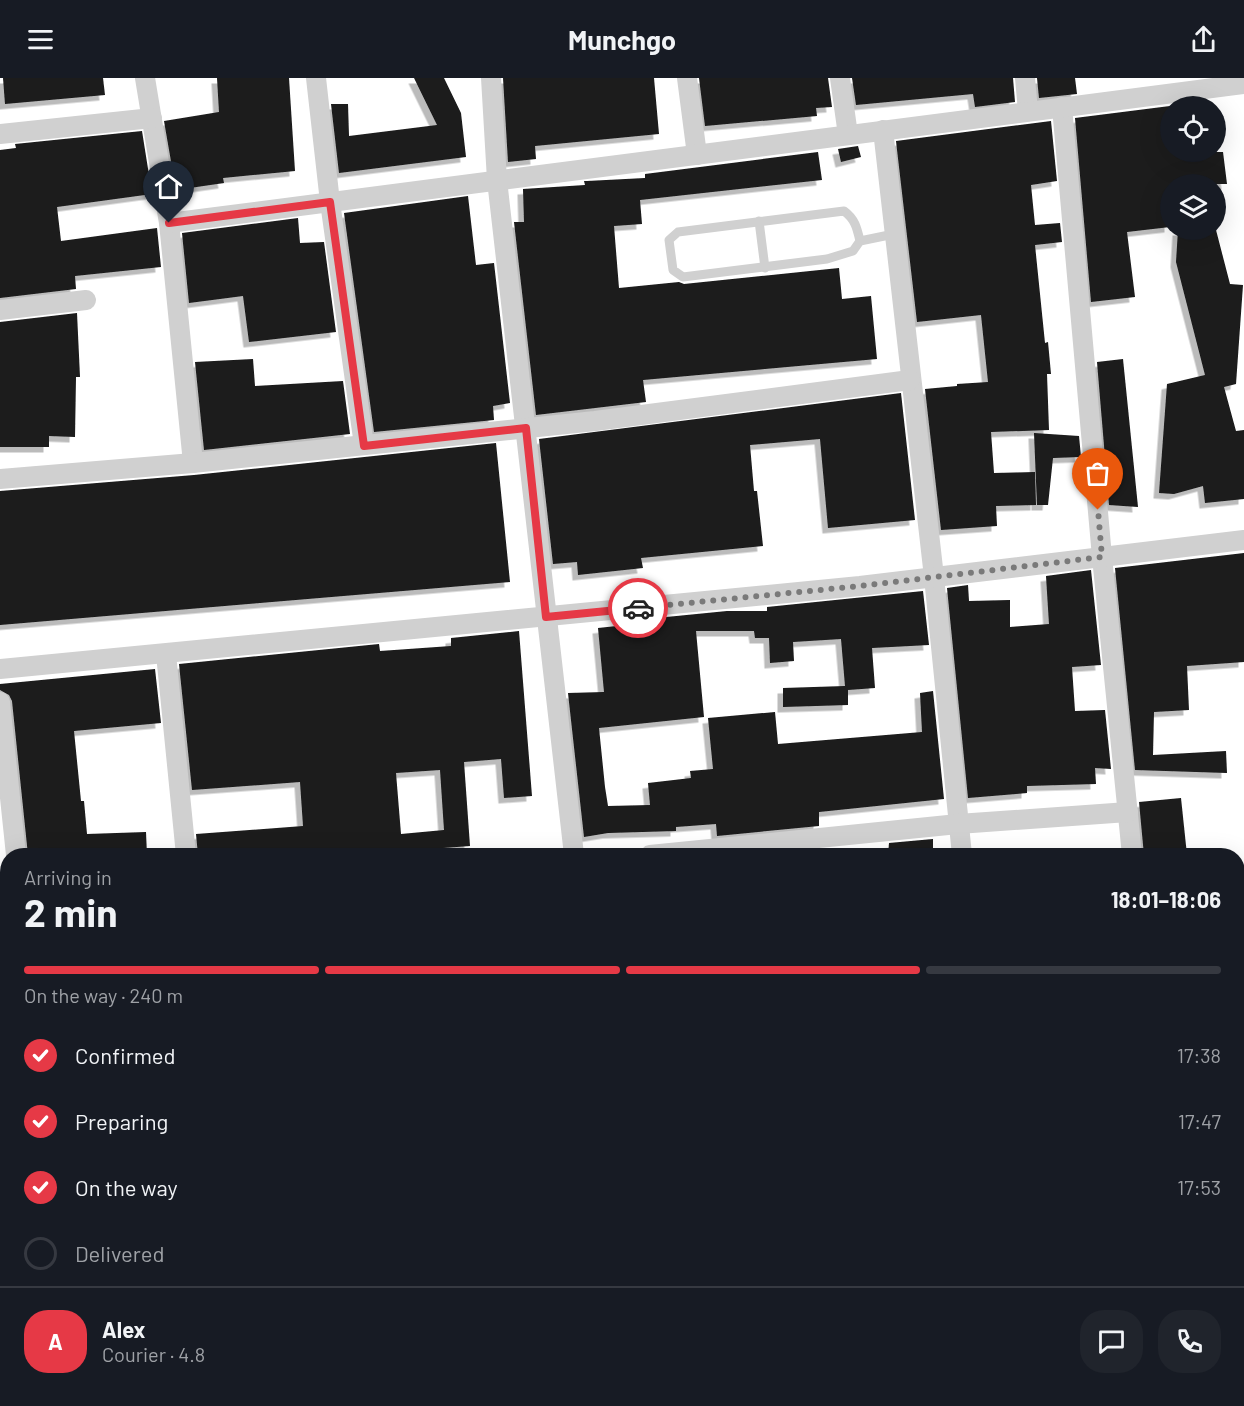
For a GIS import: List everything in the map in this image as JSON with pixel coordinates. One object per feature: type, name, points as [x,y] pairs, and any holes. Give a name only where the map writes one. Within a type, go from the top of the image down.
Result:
[{"type":"street","points":[[145,78],[169,223],[193,463]]},
{"type":"street","points":[[316,78],[330,202],[364,446]]},
{"type":"street","points":[[491,78],[497,180],[573,848]]},
{"type":"street","points":[[687,78],[697,155]]},
{"type":"street","points":[[840,78],[848,135]]},
{"type":"street","points":[[1025,78],[1028,111]]},
{"type":"street","points":[[169,223],[1244,84]]},
{"type":"street","points":[[1062,107],[1102,557],[1131,848]]},
{"type":"street","points":[[0,134],[152,118]]},
{"type":"street","points":[[883,130],[934,578],[961,848]]},
{"type":"street","points":[[0,310],[86,300]]},
{"type":"street","points":[[0,479],[364,446],[910,380]]},
{"type":"street","points":[[0,669],[934,578],[1244,540]]},
{"type":"street","points":[[166,654],[185,848]]},
{"type":"street","points":[[0,702],[15,848]]},
{"type":"street","points":[[748,848],[958,824],[1128,812]]},
{"type":"lane","points":[[860,241],[857,225],[844,211],[678,232],[669,240],[673,270],[683,277],[827,259],[853,251],[860,241],[894,234]]},
{"type":"lane","points":[[759,221],[765,268]]},
{"type":"building","points":[[3,78],[103,78],[105,95],[5,104]]},
{"type":"building","points":[[217,78],[289,78],[295,171],[223,178],[224,183],[176,190],[164,121],[219,112]]},
{"type":"building","points":[[414,78],[444,78],[461,113],[466,157],[339,173],[331,104],[348,104],[349,136],[437,125]]},
{"type":"building","points":[[503,78],[654,78],[659,134],[535,146],[536,159],[508,162]]},
{"type":"building","points":[[699,78],[828,78],[832,107],[816,108],[817,116],[705,126]]},
{"type":"building","points":[[852,78],[1013,78],[1015,102],[975,107],[973,94],[856,105]]},
{"type":"building","points":[[1037,78],[1075,78],[1077,94],[1039,98]]},
{"type":"building","points":[[1160,107],[1160,162],[1224,162],[1226,174],[1160,174],[1160,228],[1127,232],[1135,297],[1091,302],[1075,118]]},
{"type":"building","points":[[1051,121],[1057,181],[1031,185],[1035,225],[1060,223],[1062,242],[1035,245],[1045,343],[1048,342],[1051,374],[1047,374],[1049,430],[991,432],[994,473],[1035,472],[1036,505],[996,506],[997,526],[941,530],[925,389],[988,382],[981,315],[917,322],[896,141]]},
{"type":"building","points":[[142,131],[152,194],[57,207],[61,241],[157,228],[161,267],[75,276],[76,289],[0,298],[0,150],[16,148],[15,144]]},
{"type":"building","points":[[858,146],[861,157],[841,162],[838,149]]},
{"type":"building","points":[[818,152],[822,180],[640,200],[642,224],[614,226],[619,288],[679,282],[684,284],[839,268],[842,299],[871,296],[877,359],[643,380],[646,402],[536,415],[514,222],[524,222],[523,189],[585,185],[584,181],[645,178],[645,174]]},
{"type":"building","points":[[468,196],[476,265],[494,263],[510,403],[493,406],[494,420],[374,432],[344,213]]},
{"type":"building","points":[[298,218],[300,243],[324,242],[336,332],[249,342],[243,296],[189,303],[182,233]]},
{"type":"building","points":[[1177,240],[1219,240],[1230,284],[1243,285],[1236,384],[1224,387],[1236,431],[1244,430],[1244,499],[1205,503],[1203,486],[1174,494],[1159,493],[1167,384],[1205,375],[1176,262]]},
{"type":"building","points":[[77,313],[80,377],[76,377],[75,437],[49,436],[49,447],[0,447],[0,322]]},
{"type":"building","points":[[253,359],[255,386],[343,381],[350,434],[204,450],[195,362]]},
{"type":"building","points":[[1123,359],[1138,507],[1109,505],[1097,362]]},
{"type":"building","points":[[901,393],[915,520],[828,528],[820,439],[750,445],[754,491],[757,491],[763,546],[641,558],[643,568],[578,575],[577,562],[553,564],[539,439]]},
{"type":"building","points":[[1034,433],[1079,436],[1081,457],[1053,458],[1048,505],[1037,505]]},
{"type":"building","points":[[496,443],[510,582],[0,625],[0,491],[194,475]]},
{"type":"building","points":[[1244,553],[1244,662],[1187,666],[1189,710],[1154,712],[1153,755],[1226,751],[1227,773],[1135,770],[1115,568]]},
{"type":"building","points":[[1091,570],[1101,665],[1072,667],[1075,711],[1105,710],[1111,769],[1095,768],[1096,784],[1027,786],[1027,793],[968,798],[947,588],[968,585],[969,601],[1010,600],[1010,627],[1049,624],[1046,576]]},
{"type":"building","points":[[923,591],[929,645],[872,648],[875,688],[848,690],[848,705],[783,707],[783,688],[845,686],[841,639],[793,642],[794,661],[770,663],[769,638],[755,638],[754,631],[696,631],[704,717],[599,728],[608,806],[650,805],[648,783],[691,778],[690,771],[713,769],[708,718],[775,712],[778,744],[922,732],[920,693],[933,691],[944,799],[819,812],[819,826],[717,836],[716,824],[676,827],[676,831],[608,833],[584,837],[568,693],[604,692],[598,628],[626,625],[626,621],[727,611],[767,611],[767,607]]},
{"type":"building","points":[[519,631],[532,796],[504,798],[501,759],[464,762],[470,846],[443,848],[197,848],[196,834],[303,826],[300,782],[192,790],[179,664],[379,644],[380,651],[451,646],[451,638]],"holes":[[[440,770],[444,830],[401,834],[396,773]]]},
{"type":"building","points":[[155,669],[161,723],[74,731],[81,801],[84,801],[87,834],[146,832],[147,848],[27,848],[12,701],[9,695],[0,690],[0,684]]},
{"type":"building","points":[[1181,798],[1186,848],[1143,848],[1139,802]]},
{"type":"building","points":[[933,839],[933,848],[889,848],[889,843]]},
{"type":"way so far","points":[[638,608],[860,586],[1102,557],[1098,510]]},
{"type":"route","points":[[169,223],[330,202],[364,446],[526,428],[546,617],[638,608]]}]
